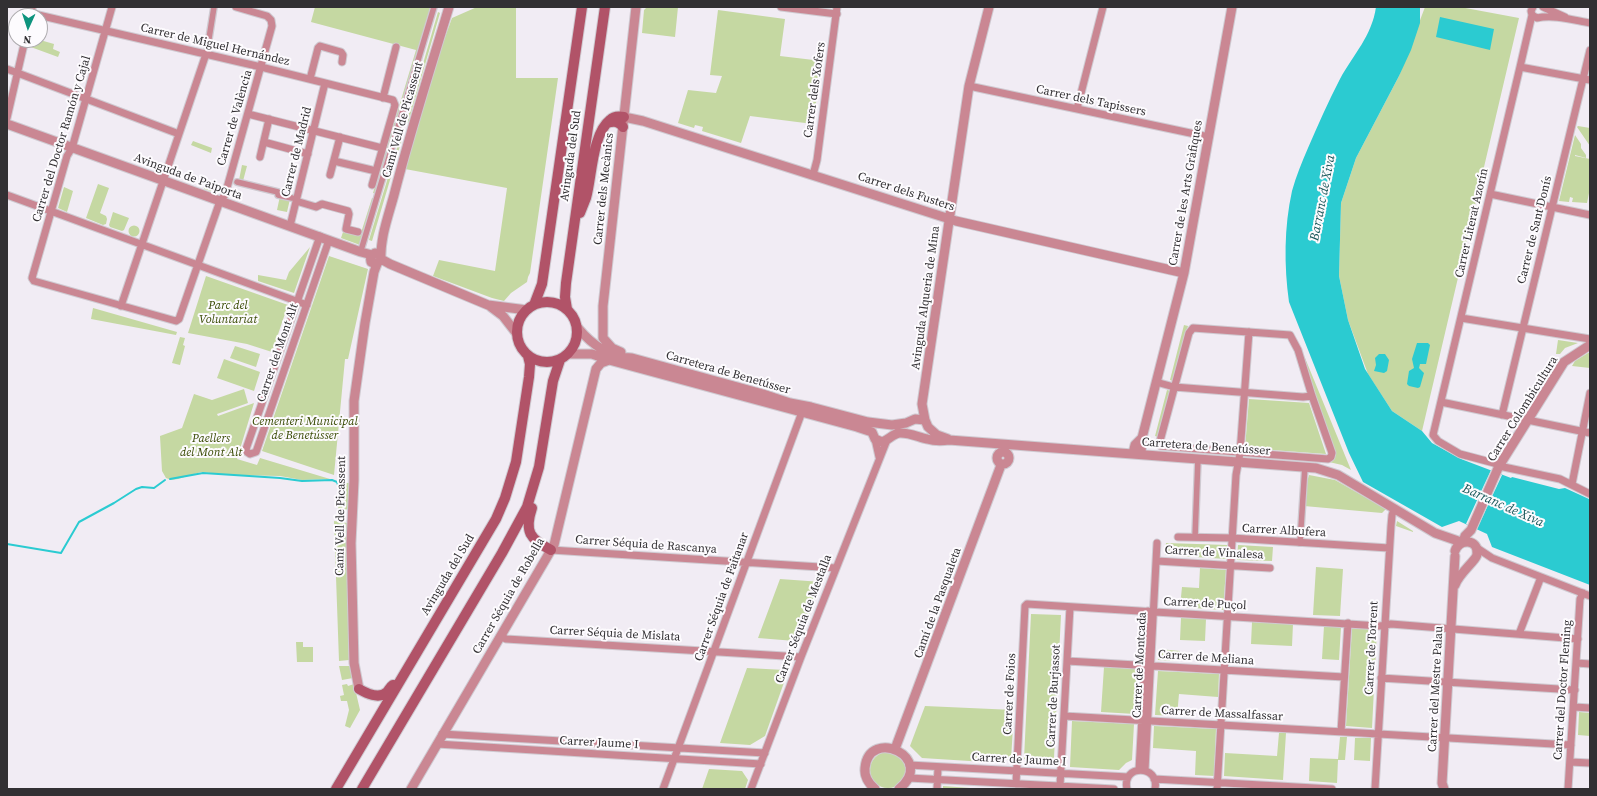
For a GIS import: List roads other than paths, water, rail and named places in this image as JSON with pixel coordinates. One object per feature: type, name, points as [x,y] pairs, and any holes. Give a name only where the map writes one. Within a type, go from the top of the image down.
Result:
[{"type":"main road","name":"Avinguda del Sud","points":[[530,308],[542,284],[582,7]]},
{"type":"main road","name":"Avinguda del Sud","points":[[567,310],[565,297],[566,287],[605,7]]},
{"type":"main road","points":[[574,228],[586,199],[597,144],[602,128],[606,124],[612,122],[624,122]]},
{"type":"main road","points":[[542,302],[551,302],[560,305],[567,310],[572,315],[578,328],[575,346],[569,354],[560,360],[552,362],[543,362],[528,356],[520,346],[517,334],[520,321],[530,308],[542,302]]},
{"type":"main road","name":"Avinguda del Sud","points":[[336,789],[484,541],[505,498],[519,448],[530,377],[530,364],[528,356]]},
{"type":"main road","points":[[362,789],[509,541],[527,506],[535,482],[545,433],[552,381],[560,360]]},
{"type":"main road","points":[[535,482],[535,497],[528,526],[533,538],[551,550]]},
{"type":"main road","points":[[359,689],[368,694],[382,695],[402,677]]},
{"type":"street","name":"Carrer del Doctor Ramón y Cajal","points":[[112,7],[72,148],[67,156],[32,278],[34,281],[120,306]]},
{"type":"street","points":[[120,306],[206,53],[214,7]]},
{"type":"street","name":"Carrer de València","points":[[120,306],[173,321],[178,319],[220,201],[225,196],[272,26],[271,20],[267,16],[236,7]]},
{"type":"street","points":[[361,250],[434,7]]},
{"type":"street","name":"Camí Vell de Picassent","points":[[359,689],[354,663],[351,543],[354,480],[353,430],[357,370],[376,261],[410,134],[449,7]]},
{"type":"street","name":"Carrer dels Mecànics","points":[[632,358],[612,348],[605,342],[602,334],[636,7]]},
{"type":"street","points":[[781,7],[837,10]]},
{"type":"street","name":"Avinguda Alqueria de Mina","points":[[914,419],[922,404],[969,86],[989,7]]},
{"type":"street","points":[[1077,109],[1103,7]]},
{"type":"street","name":"Carrer de les Arts Gràfiques","points":[[1137,454],[1184,273],[1232,7]]},
{"type":"street","name":"Carrer Literat Azorín","points":[[1498,470],[1494,463],[1460,454],[1438,441],[1433,435],[1533,7]]},
{"type":"street","points":[[1542,16],[1542,7],[1567,18]]},
{"type":"street","name":"Carrer dels Xofers","points":[[813,175],[817,160],[837,10]]},
{"type":"street","points":[[1532,15],[1537,18],[1542,16],[1567,18],[1590,23]]},
{"type":"street","name":"Carrer de Miguel Hernández","points":[[48,16],[106,31],[206,53],[393,100],[394,105],[382,148]]},
{"type":"street","points":[[310,79],[318,48],[322,46],[342,52],[344,55],[342,62]]},
{"type":"street","points":[[383,98],[396,47]]},
{"type":"street","points":[[7,118],[23,48]]},
{"type":"street","name":"Carrer de Sant Donís","points":[[1502,415],[1552,207],[1586,80],[1590,50]]},
{"type":"street","points":[[1520,67],[1586,80]]},
{"type":"street","points":[[7,69],[179,134]]},
{"type":"street","name":"Carrer de Madrid","points":[[290,226],[294,200],[308,154],[325,83]]},
{"type":"street","name":"Carrer dels Tapissers","points":[[969,86],[1209,137]]},
{"type":"street","points":[[248,114],[382,148],[372,185]]},
{"type":"street","points":[[260,157],[269,119]]},
{"type":"street","name":"Carrer dels Fusters","points":[[624,122],[643,121],[950,219],[1184,273]]},
{"type":"street","name":"Avinguda de Paiporta","points":[[7,124],[329,240],[361,250],[376,261]]},
{"type":"street","points":[[330,176],[340,137]]},
{"type":"street","points":[[264,142],[308,154]]},
{"type":"street","points":[[334,161],[376,172]]},
{"type":"street","points":[[238,182],[278,192],[278,195],[316,206],[322,204],[348,211],[349,214],[346,229],[358,232]]},
{"type":"street","points":[[1490,194],[1590,215]]},
{"type":"street","points":[[7,195],[307,305]]},
{"type":"street","name":"Carrer del Mont Alt","points":[[320,236],[246,449],[250,454],[256,452],[329,240]]},
{"type":"street","points":[[376,261],[390,264],[488,304],[503,316],[517,334]]},
{"type":"street","points":[[488,304],[530,308]]},
{"type":"street","points":[[1461,318],[1590,339]]},
{"type":"street","name":"Carretera de Benetússer","points":[[578,328],[588,340],[612,354],[632,358],[763,394],[790,403],[880,424],[899,425],[914,419],[926,424],[937,435],[949,440]]},
{"type":"street","points":[[1156,382],[1174,387],[1305,398],[1312,396],[1298,350],[1291,336],[1287,334],[1191,329],[1174,387]]},
{"type":"street","points":[[1217,786],[1236,475],[1239,457],[1249,332]]},
{"type":"street","name":"Carrer Colombicultura","points":[[1468,544],[1471,528],[1498,470],[1527,420],[1564,362],[1590,345]]},
{"type":"street","name":"Carretera de Benetússer","points":[[569,354],[592,354],[609,360],[857,426],[882,442],[899,433],[920,436],[928,440],[949,440],[1004,448],[1198,458],[1239,457],[1328,459],[1331,457],[1332,453],[1312,396]]},
{"type":"street","name":"Carrer Séquia de Robella","points":[[411,789],[554,545],[596,369],[601,363],[609,360]]},
{"type":"street","name":"Carretera de Benetússer","points":[[1174,387],[1160,441],[1160,444],[1164,447],[1305,466],[1338,474],[1394,509],[1444,537],[1468,544],[1492,558],[1586,595]]},
{"type":"street","points":[[1572,484],[1587,432],[1590,393]]},
{"type":"street","points":[[1441,402],[1587,432]]},
{"type":"street","name":"Avinguda Alqueria de Mina","points":[[922,404],[926,424]]},
{"type":"street","name":"Carrer Séquia de Faitanar","points":[[663,789],[802,412]]},
{"type":"street","points":[[879,457],[873,436],[875,426],[880,424]]},
{"type":"street","points":[[920,436],[924,435],[926,424]]},
{"type":"street","name":"Carrer Séquia de Mestalla","points":[[751,789],[801,657],[887,440]]},
{"type":"street","name":"Camí de la Pasqualeta","points":[[895,749],[1001,465],[1007,463],[1009,460],[1008,454],[1004,448]]},
{"type":"street","points":[[1194,537],[1198,458]]},
{"type":"street","points":[[1300,542],[1305,466]]},
{"type":"street","points":[[1498,470],[1560,478],[1590,494]]},
{"type":"street","name":"Carrer de Torrent","points":[[1375,789],[1389,548],[1392,515],[1394,509]]},
{"type":"street","name":"Carrer Albufera","points":[[1178,537],[1232,538],[1389,548]]},
{"type":"street","name":"Carretera de Benetússer","points":[[1444,537],[1460,562],[1492,558]]},
{"type":"street","name":"Carrer de Montcada","points":[[1142,770],[1151,612],[1158,543]]},
{"type":"street","points":[[1455,553],[1458,545],[1468,544],[1478,552],[1473,561]]},
{"type":"street","name":"Carrer Séquia de Rascanya","points":[[551,550],[836,568]]},
{"type":"street","name":"Carrer del Mestre Palau","points":[[1444,789],[1442,783],[1455,553]]},
{"type":"street","name":"Carrer de Vinalesa","points":[[1157,561],[1270,568]]},
{"type":"street","name":"Carrer del Mestre Palau","points":[[1454,590],[1460,575],[1473,561]]},
{"type":"street","points":[[1519,634],[1541,577]]},
{"type":"street","name":"Carrer del Doctor Fleming","points":[[1568,789],[1580,599],[1586,595]]},
{"type":"street","name":"Carrer de Puçol","points":[[1026,606],[1029,604],[1348,624],[1391,624],[1578,638]]},
{"type":"street","name":"Carrer de Foios","points":[[1016,784],[1026,606]]},
{"type":"street","name":"Carrer de Burjassot","points":[[1060,786],[1070,607]]},
{"type":"street","points":[[1341,732],[1348,624]]},
{"type":"street","name":"Carrer Séquia de Mislata","points":[[500,636],[506,639],[801,657]]},
{"type":"street","name":"Carrer de Meliana","points":[[1067,661],[1344,677]]},
{"type":"street","points":[[1576,663],[1590,664]]},
{"type":"street","points":[[1381,678],[1575,690]]},
{"type":"street","points":[[1574,707],[1590,708]]},
{"type":"street","name":"Carrer de Massalfassar","points":[[1064,716],[1571,745]]},
{"type":"street","name":"Carrer Jaume I","points":[[442,734],[765,753]]},
{"type":"street","name":"Carrer Jaume I","points":[[437,744],[761,764]]},
{"type":"street","points":[[875,789],[866,779],[865,764],[868,757],[880,748],[895,749],[907,758],[909,765],[909,778],[905,785],[900,789]]},
{"type":"street","points":[[1570,762],[1590,763]]},
{"type":"street","name":"Carrer de Jaume I","points":[[909,765],[1128,777]]},
{"type":"street","points":[[937,789],[938,767]]},
{"type":"street","points":[[1126,789],[1126,781],[1128,777],[1131,774],[1142,770],[1150,773],[1154,779],[1155,789]]},
{"type":"street","name":"Carrer de Jaume I","points":[[909,778],[1114,789]]},
{"type":"street","points":[[1154,779],[1217,786],[1332,789]]},
{"type":"water","name":"Barranc de Xiva","points":[[1376,7],[1420,7],[1420,23],[1411,50],[1399,76],[1356,158],[1341,203],[1339,276],[1348,320],[1365,369],[1392,411],[1422,431],[1432,443],[1461,459],[1511,478],[1559,489],[1565,488],[1589,499],[1590,585],[1492,547],[1487,534],[1459,521],[1442,527],[1363,482],[1349,453],[1289,302],[1286,275],[1286,232],[1292,191],[1299,169],[1319,122],[1340,79],[1371,27]]},
{"type":"water","points":[[1440,17],[1494,29],[1490,50],[1436,37]]},
{"type":"water","points":[[1417,343],[1428,343],[1430,345],[1426,364],[1420,364],[1419,368],[1424,373],[1420,387],[1418,388],[1407,384],[1409,371],[1414,368],[1412,359]]},
{"type":"water","points":[[1379,354],[1385,354],[1389,360],[1387,371],[1384,373],[1374,371],[1376,365],[1375,358]]},
{"type":"waterway","points":[[170,479],[203,473],[280,478],[302,481],[332,480],[337,482],[341,505]]},
{"type":"waterway","points":[[7,544],[61,553],[79,522],[136,489],[142,487],[154,488],[165,480]]},
{"type":"waterway","points":[[341,513],[344,519]]},
{"type":"park label","name":"Parc del Voluntariat","points":[[228,313]]},
{"type":"park label","name":"Cementeri Municipal de Benetússer","points":[[305,429]]},
{"type":"park label","name":"Paellers del Mont Alt","points":[[211,446]]}]
